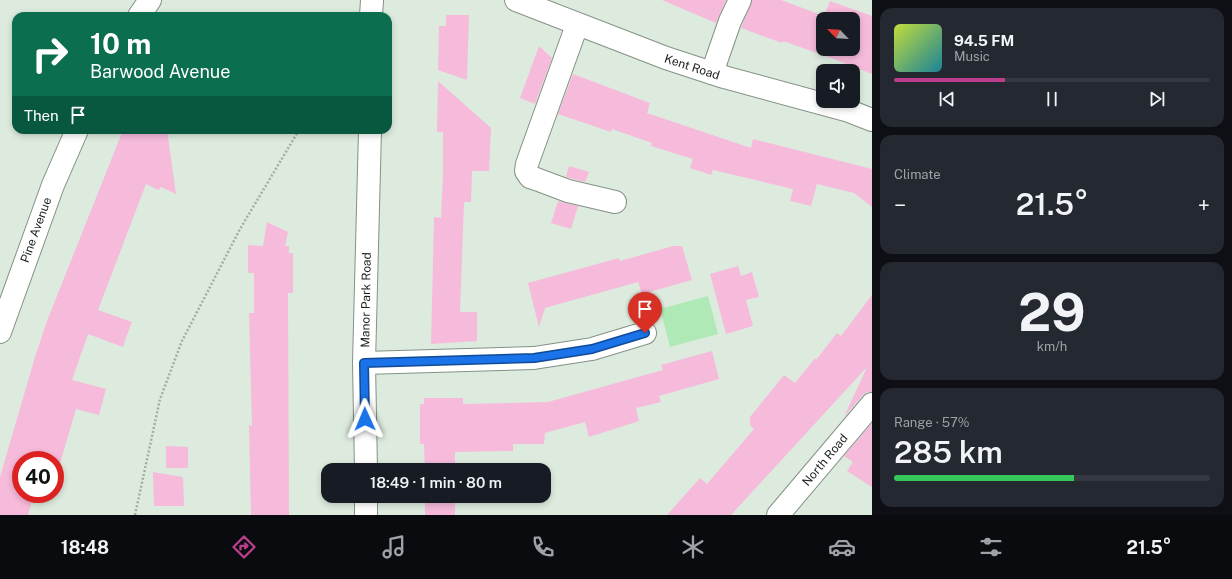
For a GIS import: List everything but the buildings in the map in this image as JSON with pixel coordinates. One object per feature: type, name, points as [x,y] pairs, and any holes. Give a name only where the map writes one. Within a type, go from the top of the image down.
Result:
[{"type":"street","points":[[142,12],[150,0]]},
{"type":"street","points":[[371,12],[372,0]]},
{"type":"street","name":"Kent Road","points":[[516,0],[577,25],[666,58],[712,73],[849,111],[872,120]]},
{"type":"street","points":[[712,73],[730,21],[740,0]]},
{"type":"street","points":[[577,25],[527,164],[526,171],[530,176],[536,179],[568,191],[615,202]]},
{"type":"street","name":"Pine Avenue","points":[[0,332],[53,185],[75,134]]},
{"type":"street","name":"Manor Park Road","points":[[366,463],[364,363],[370,134]]},
{"type":"street","points":[[364,363],[534,358],[592,349],[645,333]]},
{"type":"street","name":"North Road","points":[[778,515],[872,404]]},
{"type":"street","points":[[366,503],[366,515]]},
{"type":"path","points":[[135,515],[160,400],[182,341],[240,229],[297,134]]},
{"type":"green space","points":[[708,296],[718,334],[670,347],[660,309]]},
{"type":"route","points":[[365,419],[364,363],[408,363],[534,358],[592,349],[645,333]]}]
